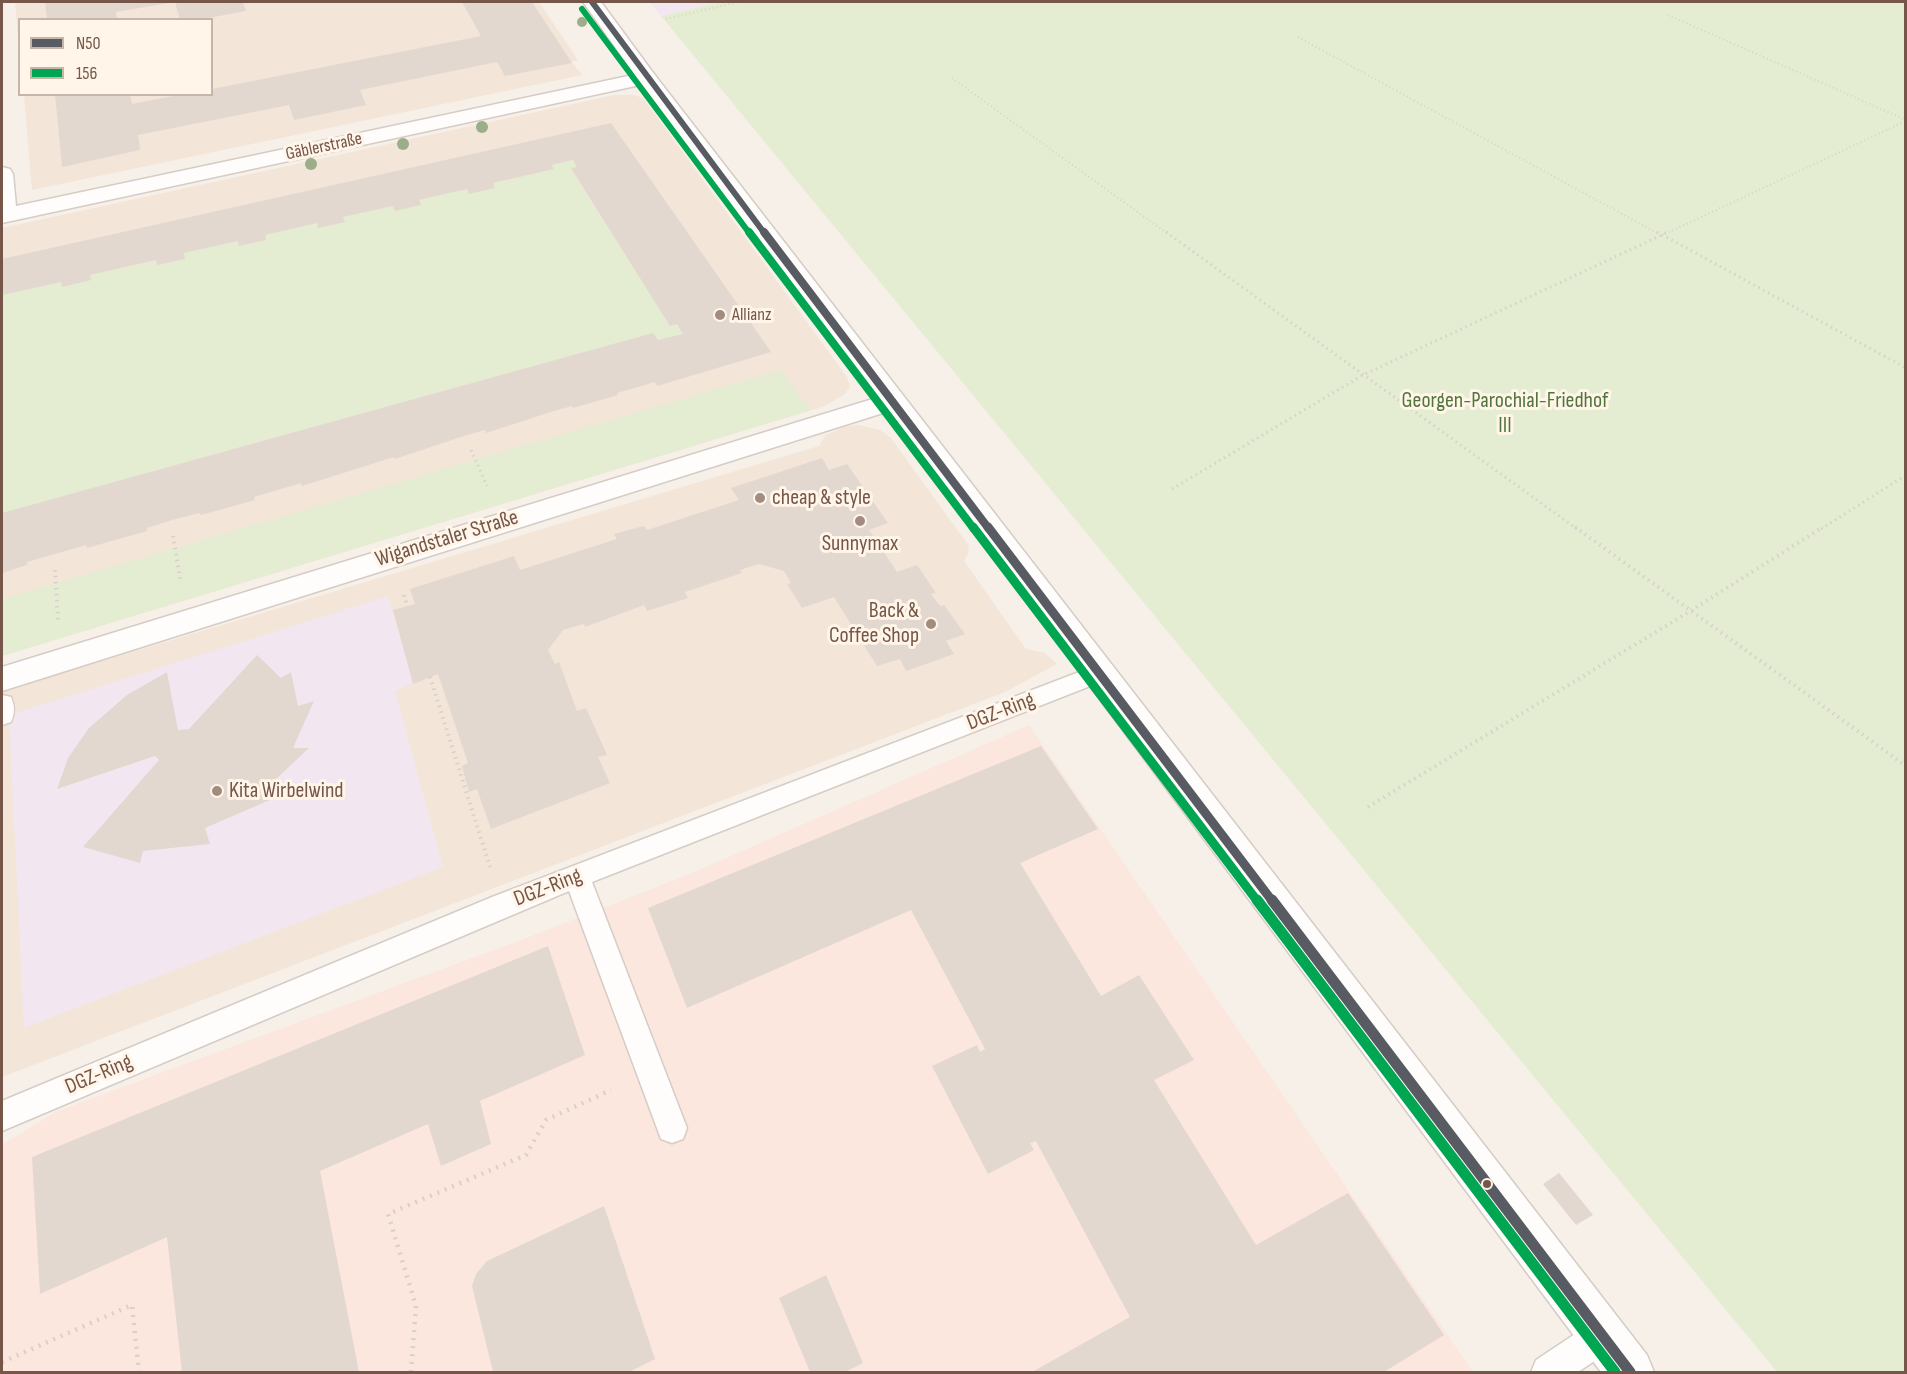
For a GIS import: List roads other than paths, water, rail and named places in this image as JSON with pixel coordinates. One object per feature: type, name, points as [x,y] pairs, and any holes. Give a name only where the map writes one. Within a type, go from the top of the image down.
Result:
[{"type":"street","points":[[592,2],[647,78],[1630,1372]]},
{"type":"street","name":"Gäblerstraße","points":[[3,216],[647,78]]},
{"type":"street","points":[[2,174],[3,216]]},
{"type":"street","name":"Wigandstaler Straße","points":[[2,679],[892,401]]},
{"type":"lane","name":"DGZ-Ring","points":[[2,1116],[502,905],[1100,674]]},
{"type":"lane","points":[[2,704],[2,715]]},
{"type":"lane","points":[[577,877],[672,1128]]},
{"type":"lane","points":[[1548,1372],[1602,1336]]},
{"type":"place","name":"Allianz","points":[[720,315]]},
{"type":"place","name":"cheap & style","points":[[760,498]]},
{"type":"place","name":"Sunnymax","points":[[860,521]]},
{"type":"place","name":"Back & Coffee Shop","points":[[931,624]]},
{"type":"place","name":"Kita Wirbelwind","points":[[217,791]]},
{"type":"park label","name":"Georgen-Parochial-Friedhof III","points":[[1505,414]]}]
